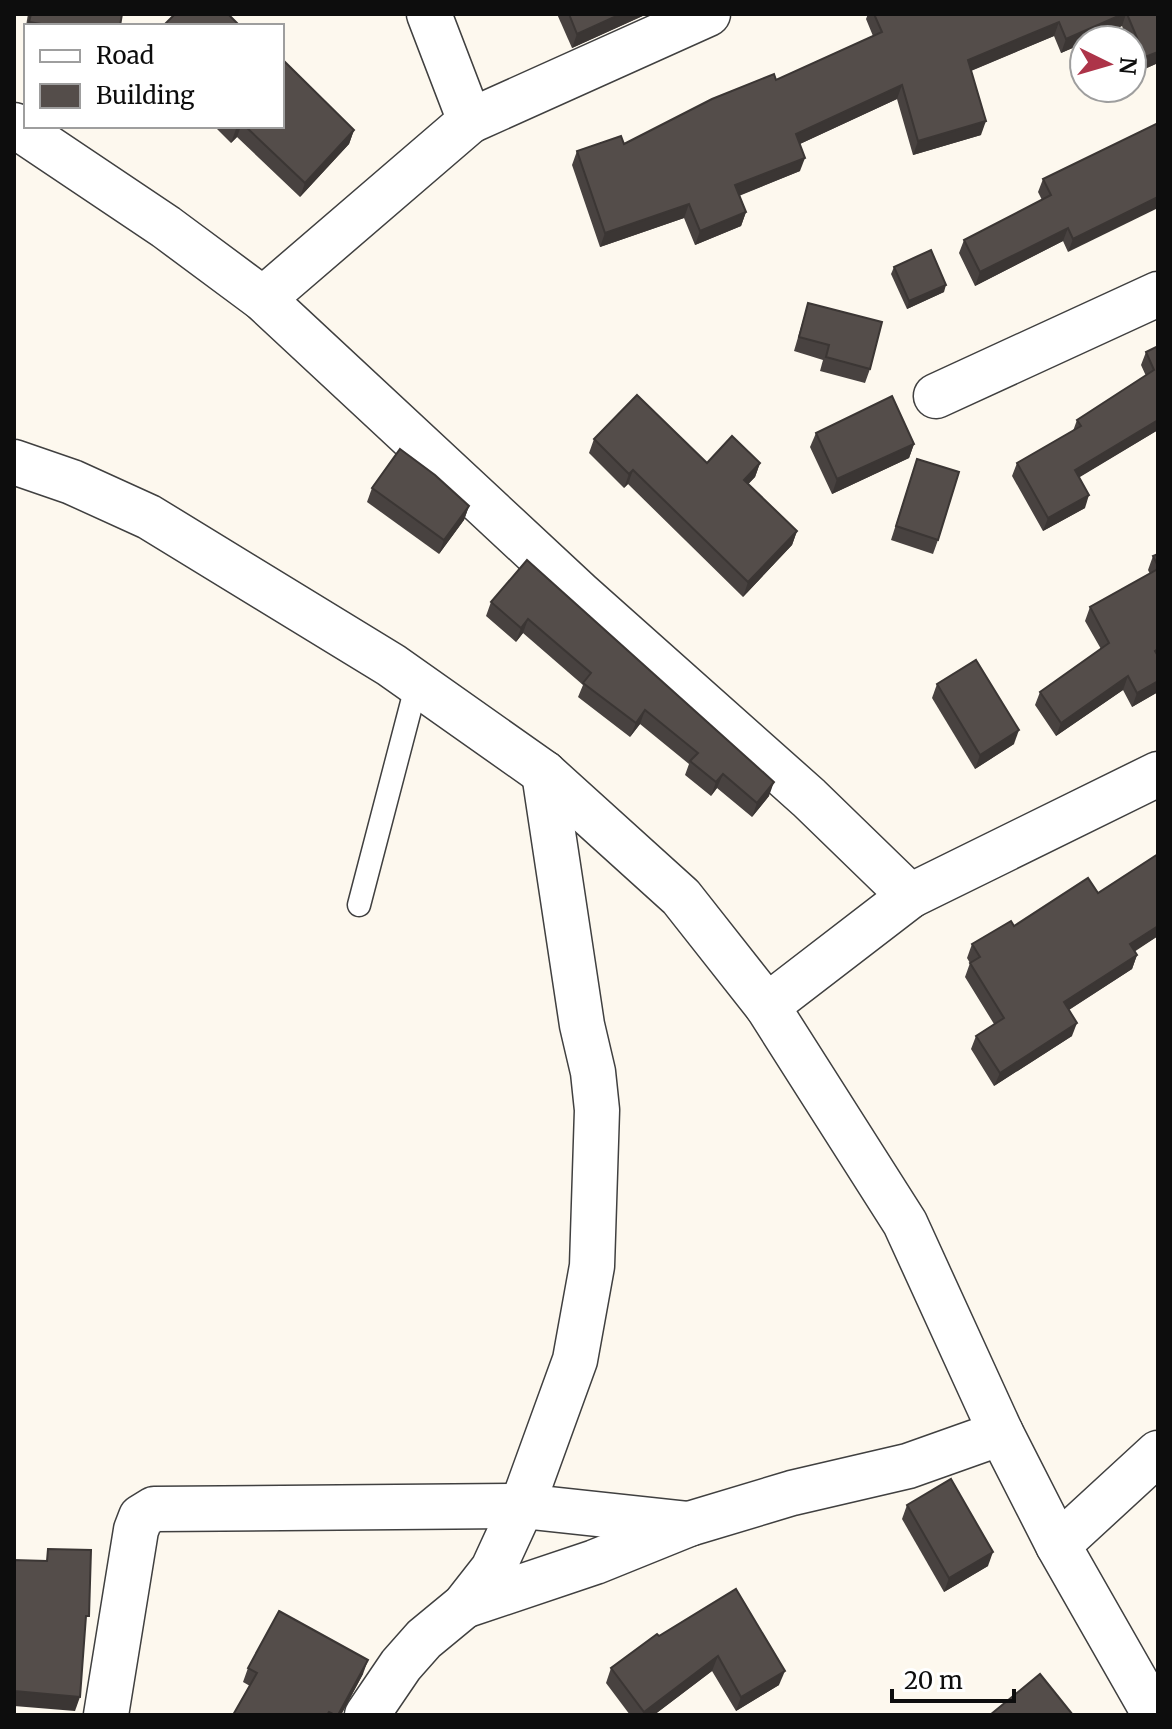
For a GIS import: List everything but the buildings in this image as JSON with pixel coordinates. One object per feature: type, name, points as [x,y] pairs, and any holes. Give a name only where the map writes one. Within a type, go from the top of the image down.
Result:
[{"type":"street","points":[[429,14],[470,121]]},
{"type":"street","points":[[263,299],[470,121],[708,14]]},
{"type":"street","points":[[14,125],[166,227],[263,299],[580,594],[809,798],[910,896]]},
{"type":"street","points":[[936,396],[1158,294]]},
{"type":"street","points":[[14,462],[72,482],[149,517],[417,683],[544,773],[681,897],[767,1006],[905,1223],[1001,1433],[1058,1545],[1155,1715]]},
{"type":"street","points":[[367,1715],[401,1665],[424,1639],[464,1606],[493,1569],[522,1506],[575,1360],[592,1266],[597,1110],[544,773]]},
{"type":"street","points":[[767,1006],[910,896],[1158,774]]},
{"type":"street","points":[[464,1606],[595,1562],[689,1524],[792,1493],[908,1466],[1001,1433]]},
{"type":"street","points":[[1058,1545],[1158,1453]]},
{"type":"street","points":[[106,1715],[136,1530],[141,1517],[154,1509],[522,1506],[689,1524]]},
{"type":"lane","points":[[359,905],[417,683]]}]
